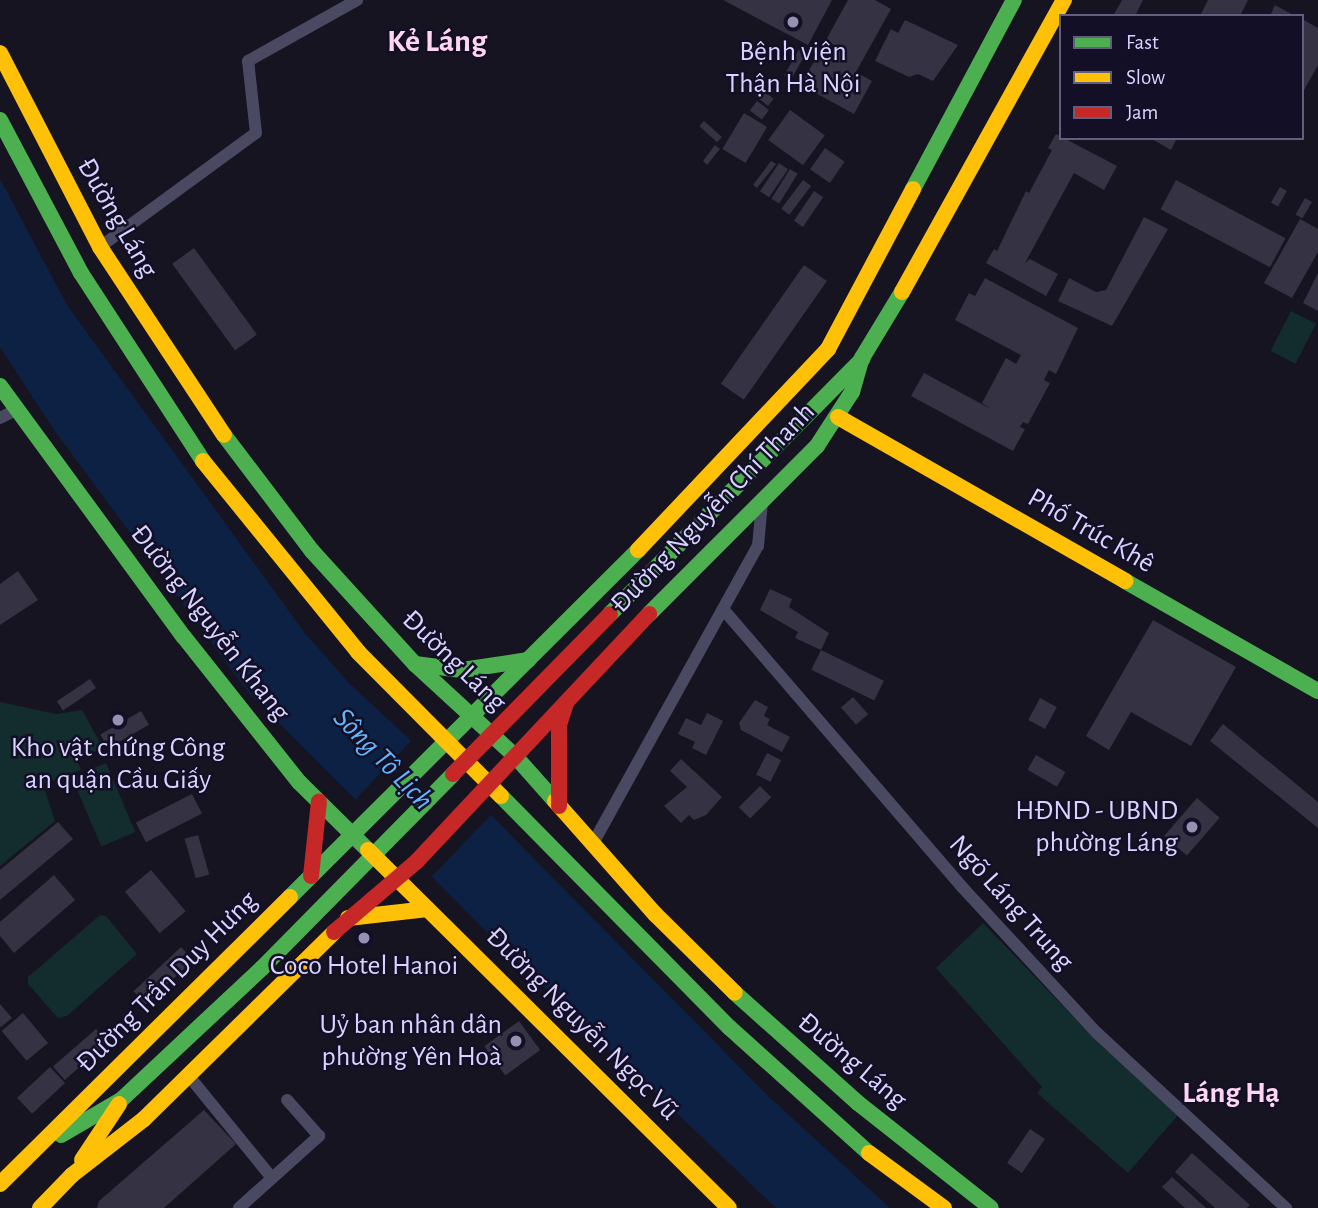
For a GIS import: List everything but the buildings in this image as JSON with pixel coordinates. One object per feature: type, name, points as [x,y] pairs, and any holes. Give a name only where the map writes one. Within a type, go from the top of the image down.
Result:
[{"type":"main road","name":"Đường Nguyễn Chí Thanh","points":[[368,815],[550,639],[725,462],[828,349],[1014,0]]},
{"type":"main road","name":"Đường Nguyễn Chí Thanh","points":[[395,878],[417,861],[589,674],[817,446],[852,392],[862,358],[929,247],[1064,0]]},
{"type":"main road","name":"Đường Láng","points":[[0,53],[100,247],[208,414],[312,551],[415,664],[515,756],[655,914],[796,1049],[991,1208]]},
{"type":"main road","name":"Đường Láng","points":[[0,120],[50,218],[125,346],[225,492],[358,652],[491,782],[730,1028],[866,1151],[944,1208]]},
{"type":"main road","points":[[806,413],[828,349]]},
{"type":"main road","points":[[42,1146],[121,1100],[272,959],[862,358]]},
{"type":"main road","name":"Đường Nguyễn Khang","points":[[1,389],[184,637],[319,802],[395,878]]},
{"type":"main road","name":"Phố Trúc Khê","points":[[838,417],[1318,691]]},
{"type":"main road","points":[[288,570],[312,551]]},
{"type":"main road","points":[[550,639],[546,653],[557,672],[576,678],[589,674]]},
{"type":"main road","points":[[415,664],[462,670],[528,660]]},
{"type":"main road","points":[[559,806],[559,725],[567,699]]},
{"type":"main road","points":[[319,802],[311,876],[341,881],[347,897],[348,918]]},
{"type":"main road","name":"Đường Trần Duy Hưng","points":[[0,1184],[42,1146],[311,876],[368,815]]},
{"type":"main road","points":[[40,1208],[72,1175],[144,1119],[348,918],[395,878]]},
{"type":"main road","name":"Đường Nguyễn Ngọc Vũ","points":[[395,878],[730,1208]]},
{"type":"main road","points":[[348,918],[427,909]]},
{"type":"main road","points":[[72,1175],[121,1100]]},
{"type":"street","points":[[100,247],[256,133],[248,61],[357,0]]},
{"type":"street","points":[[0,418],[16,410]]},
{"type":"street","points":[[592,845],[758,546],[762,502]]},
{"type":"street","name":"Ngõ Láng Trung","points":[[723,609],[962,888],[1097,1033],[1286,1208]]},
{"type":"street","points":[[188,1075],[272,1178]]},
{"type":"street","points":[[245,1206],[319,1136],[287,1100]]},
{"type":"green space","points":[[1291,311],[1316,324],[1296,364],[1271,351]]},
{"type":"green space","points":[[0,702],[56,714],[82,710],[103,748],[76,760],[81,770],[43,784],[55,821],[0,866]]},
{"type":"green space","points":[[106,763],[135,832],[101,846],[72,777]]},
{"type":"green space","points":[[100,915],[106,916],[137,954],[67,1016],[58,1018],[28,984],[28,977]]},
{"type":"green space","points":[[983,923],[1088,1032],[1178,1115],[1128,1173],[1037,1093],[1042,1087],[936,968]]},
{"type":"water","name":"Sông Tô Lịch","points":[[0,179],[67,305],[304,632],[349,683],[491,815],[766,1094],[890,1208],[776,1208],[493,938],[248,692],[54,430],[0,347]]},
{"type":"pier","points":[[412,740],[443,764],[491,815],[432,876],[378,829],[354,801]]},
{"type":"traffic: fast","points":[[913,189],[1014,0]]},
{"type":"traffic: fast","points":[[0,120],[81,273],[203,461]]},
{"type":"traffic: fast","points":[[649,614],[817,446],[852,392],[862,358],[902,292]]},
{"type":"traffic: fast","points":[[610,614],[862,359]]},
{"type":"traffic: fast","points":[[0,386],[184,637],[299,782],[368,850]]},
{"type":"traffic: fast","points":[[224,435],[312,551],[415,664],[515,756],[555,801]]},
{"type":"traffic: fast","points":[[290,897],[638,550]]},
{"type":"traffic: fast","points":[[1125,581],[1318,691]]},
{"type":"traffic: fast","points":[[415,664],[462,670],[528,660]]},
{"type":"traffic: fast","points":[[61,1135],[121,1100],[262,968],[453,774]]},
{"type":"traffic: fast","points":[[501,796],[730,1028],[869,1153]]},
{"type":"traffic: fast","points":[[735,993],[858,1103],[991,1208]]},
{"type":"traffic: slow","points":[[902,292],[1064,0]]},
{"type":"traffic: slow","points":[[0,53],[100,247],[224,435]]},
{"type":"traffic: slow","points":[[638,550],[828,349],[913,189]]},
{"type":"traffic: slow","points":[[838,417],[1125,581]]},
{"type":"traffic: slow","points":[[203,461],[358,652],[501,796]]},
{"type":"traffic: slow","points":[[555,801],[655,914],[735,993]]},
{"type":"traffic: slow","points":[[368,850],[729,1208]]},
{"type":"traffic: slow","points":[[0,1184],[290,897]]},
{"type":"traffic: slow","points":[[348,918],[427,909]]},
{"type":"traffic: slow","points":[[40,1208],[72,1175],[144,1119],[334,932]]},
{"type":"traffic: slow","points":[[82,1160],[119,1104]]},
{"type":"traffic: slow","points":[[869,1153],[944,1208]]},
{"type":"traffic: jam","points":[[453,774],[610,614]]},
{"type":"traffic: jam","points":[[334,932],[417,861],[649,614]]},
{"type":"traffic: jam","points":[[559,806],[559,725],[566,703]]},
{"type":"traffic: jam","points":[[311,876],[319,801]]},
{"type":"place","name":"Bệnh viện Thận Hà Nội","points":[[793,22]]},
{"type":"place","name":"Kho vật chứng Công an quận Cầu Giấy","points":[[118,720]]},
{"type":"place","name":"HĐND - UBND phường Láng","points":[[1192,827]]},
{"type":"place","name":"Coco Hotel Hanoi","points":[[364,938]]},
{"type":"place","name":"Uỷ ban nhân dân phường Yên Hoà","points":[[516,1041]]},
{"type":"district","name":"Kẻ Láng","points":[[437,41]]},
{"type":"district","name":"Láng Hạ","points":[[1231,1093]]}]
